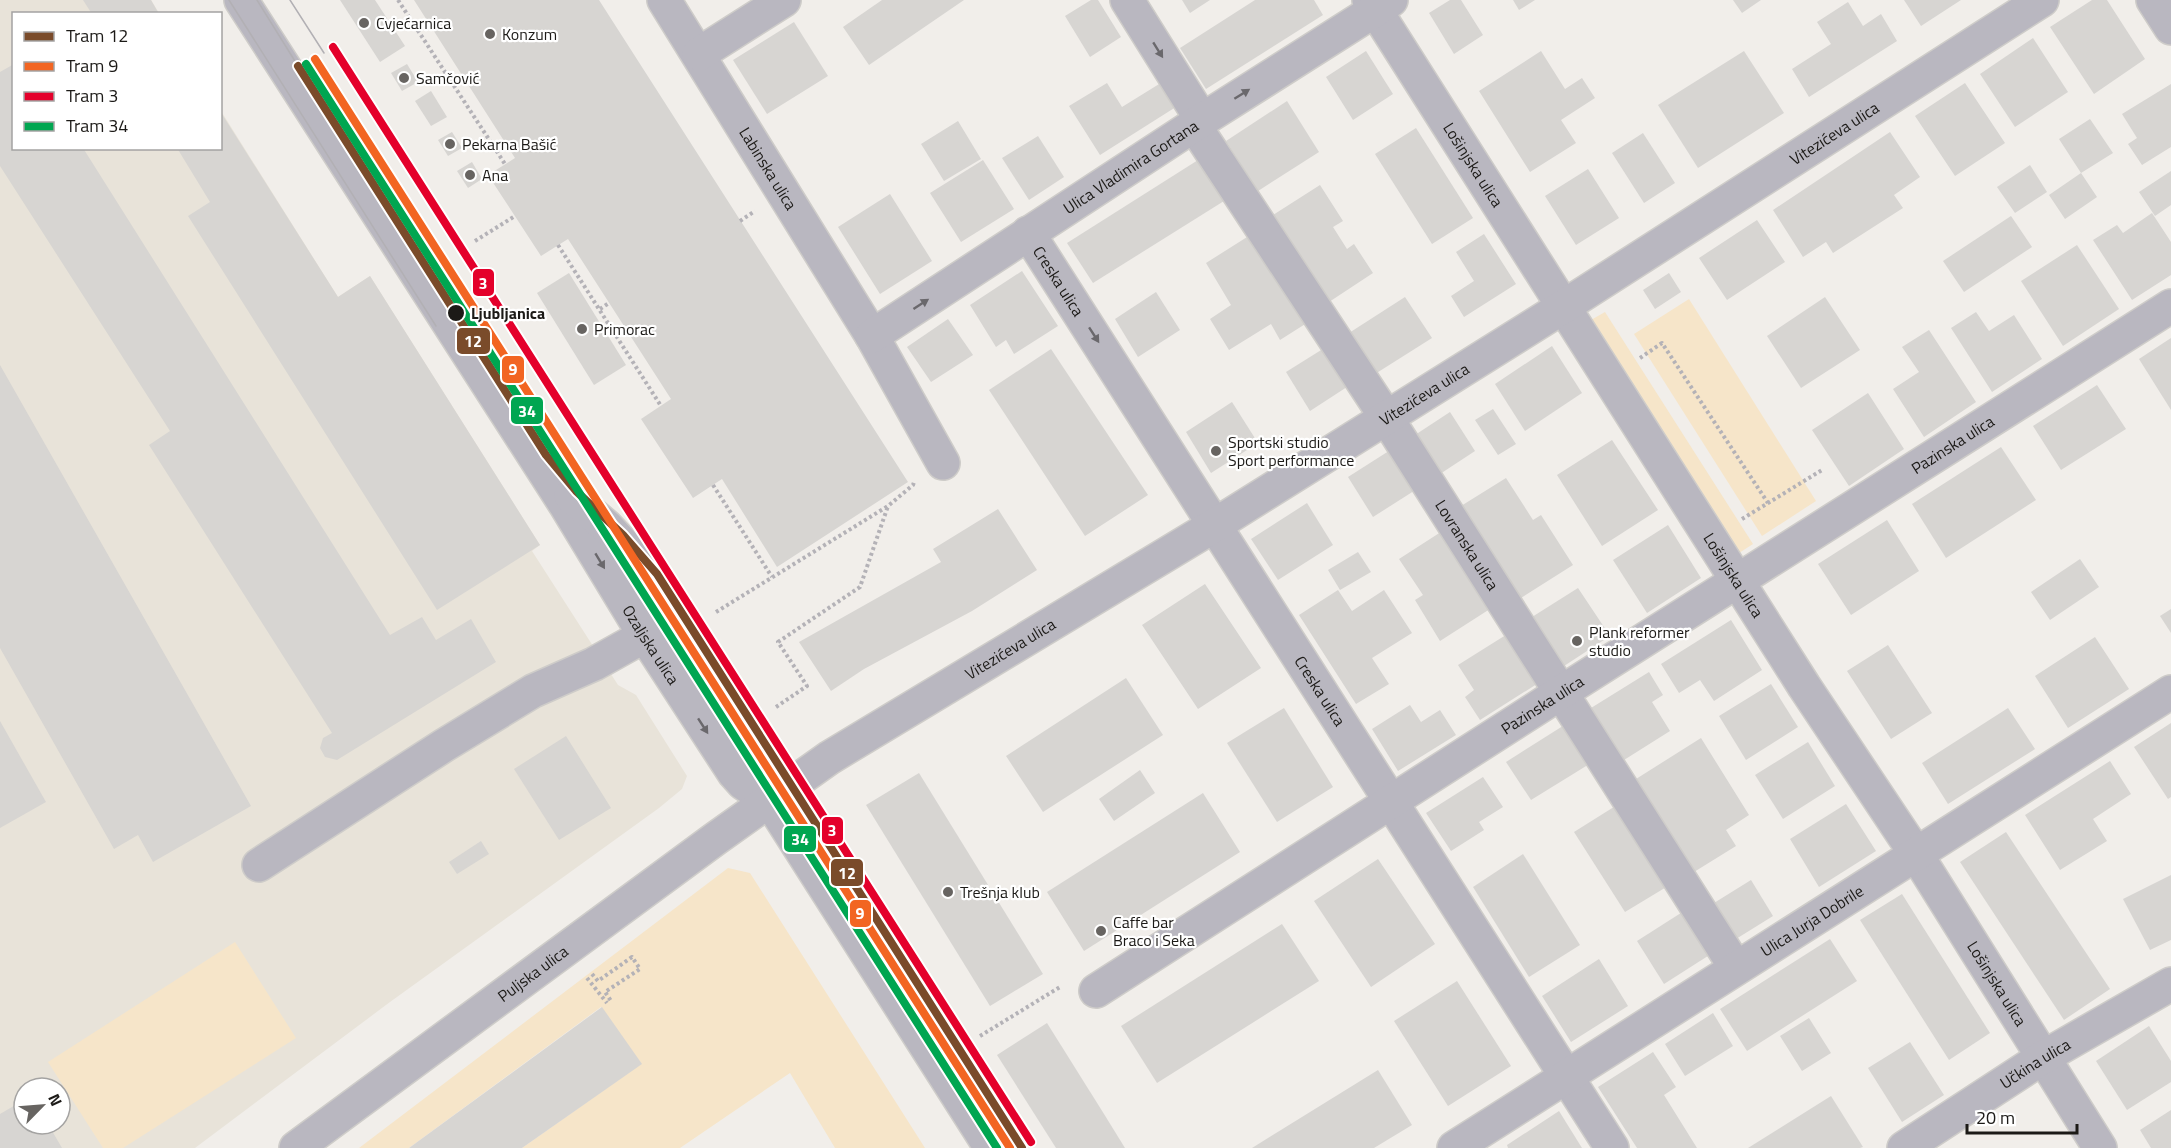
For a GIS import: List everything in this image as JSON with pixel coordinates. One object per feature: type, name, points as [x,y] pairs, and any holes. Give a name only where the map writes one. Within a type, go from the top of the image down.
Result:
[{"type":"street","name":"Ozaljska ulica","points":[[241,0],[547,475],[645,636],[734,773],[743,783],[770,801],[991,1148]]},
{"type":"street","name":"Labinska ulica","points":[[664,0],[872,336],[935,451]]},
{"type":"street","points":[[699,54],[784,0]]},
{"type":"street","name":"Lovranska ulica","points":[[1127,0],[1198,122],[1736,968]]},
{"type":"street","name":"Vitezićeva ulica","points":[[770,801],[829,758],[1215,525],[1563,308],[2042,0]]},
{"type":"street","points":[[2153,0],[2171,28]]},
{"type":"street","name":"Ulica Vladimira Gortana","points":[[872,336],[1379,3]]},
{"type":"street","name":"Lošinjska ulica","points":[[1379,3],[1563,308],[1804,686],[1916,854],[2100,1148]]},
{"type":"street","name":"Creska ulica","points":[[1029,233],[1612,1148]]},
{"type":"street","name":"Pazinska ulica","points":[[1096,992],[1562,692],[2171,306]]},
{"type":"street","name":"Ozaljska ulica","points":[[547,475],[607,527],[640,561],[678,617],[763,754],[770,801]]},
{"type":"street","points":[[259,865],[443,746],[533,692],[594,664],[678,617]]},
{"type":"street","name":"Ulica Jurja Dobrile","points":[[1454,1148],[2171,692]]},
{"type":"street","name":"Puljska ulica","points":[[296,1148],[770,801]]},
{"type":"street","name":"Učkina ulica","points":[[1904,1148],[2042,1058],[2171,984]]},
{"type":"path","points":[[398,0],[505,164]]},
{"type":"path","points":[[476,241],[515,216]]},
{"type":"path","points":[[558,245],[661,406]]},
{"type":"path","points":[[600,309],[609,303]]},
{"type":"path","points":[[1640,358],[1662,343],[1768,503]]},
{"type":"path","points":[[712,614],[888,506],[913,485],[935,451]]},
{"type":"path","points":[[1742,519],[1822,470]]},
{"type":"path","points":[[713,485],[772,577]]},
{"type":"path","points":[[770,710],[807,686],[778,642],[860,587],[888,506]]},
{"type":"path","points":[[585,974],[609,1002],[605,992],[640,969],[632,957],[598,981],[589,971]]},
{"type":"path","points":[[980,1035],[1069,981],[1096,992]]},
{"type":"shaded area","points":[[0,0],[151,0],[158,12],[12,12],[12,150],[222,150],[222,113],[338,297],[370,276],[540,545],[532,551],[618,685],[636,695],[687,776],[682,789],[659,808],[390,1002],[195,1148],[0,1148]]},
{"type":"shaded area","points":[[1689,299],[1816,501],[1762,536],[1634,334]]},
{"type":"shaded area","points":[[1605,312],[1753,544],[1739,553],[1591,320]]},
{"type":"shaded area","points":[[728,868],[750,873],[925,1148],[835,1148],[790,1073],[680,1148],[522,1148],[641,1064],[601,1007],[409,1148],[359,1148]]},
{"type":"shaded area","points":[[235,942],[296,1038],[123,1148],[103,1148],[72,1100],[72,1076],[57,1076],[48,1062]]},
{"type":"building","points":[[83,0],[151,0],[158,12],[91,12]]},
{"type":"building","points":[[340,0],[375,0],[405,46],[380,62]]},
{"type":"building","points":[[414,0],[599,0],[908,482],[777,567],[722,479],[693,498],[641,419],[671,399],[568,239],[541,256],[488,175],[515,158]]},
{"type":"building","points":[[882,0],[964,0],[869,65],[843,27]]},
{"type":"building","points":[[1091,0],[1098,0],[1121,37],[1090,57],[1065,16]]},
{"type":"building","points":[[1182,0],[1210,0],[1190,13]]},
{"type":"building","points":[[1255,0],[1314,0],[1323,15],[1206,89],[1180,48]]},
{"type":"building","points":[[1450,0],[1461,0],[1483,35],[1454,54],[1429,13]]},
{"type":"building","points":[[1513,0],[1535,0],[1519,10]]},
{"type":"building","points":[[1733,0],[1761,0],[1742,13]]},
{"type":"building","points":[[1904,0],[1961,0],[1921,26]]},
{"type":"building","points":[[2092,0],[2107,0],[2145,59],[2094,94],[2050,27]]},
{"type":"building","points":[[1848,2],[1863,26],[1881,14],[1897,41],[1809,97],[1792,69],[1831,44],[1817,22]]},
{"type":"building","points":[[794,22],[828,76],[767,114],[733,60]]},
{"type":"building","points":[[2033,38],[2068,92],[2015,127],[1980,74]]},
{"type":"building","points":[[1366,51],[1393,94],[1353,120],[1326,77]]},
{"type":"building","points":[[1541,51],[1565,89],[1582,78],[1595,98],[1561,120],[1576,143],[1530,172],[1479,91]]},
{"type":"building","points":[[1744,51],[1784,113],[1698,168],[1658,105]]},
{"type":"building","name":"Samčović","points":[[407,64],[418,82],[402,91],[391,73]]},
{"type":"building","points":[[12,65],[12,150],[84,150],[390,635],[422,617],[436,640],[471,619],[496,662],[337,760],[325,757],[320,748],[323,738],[332,733],[149,445],[170,431],[0,166],[0,72]]},
{"type":"building","points":[[1164,81],[1179,105],[1100,155],[1069,106],[1107,83],[1122,107]]},
{"type":"building","points":[[1965,83],[2005,143],[1955,176],[1915,116]]},
{"type":"building","points":[[2171,84],[2171,147],[2142,165],[2128,144],[2137,138],[2122,114]]},
{"type":"building","points":[[431,91],[447,117],[431,126],[415,101]]},
{"type":"building","points":[[1287,101],[1319,152],[1258,191],[1226,141]]},
{"type":"building","points":[[222,114],[338,297],[370,276],[540,545],[437,610],[188,216],[210,202],[178,150],[222,150]]},
{"type":"building","points":[[2090,119],[2113,153],[2081,173],[2059,139]]},
{"type":"building","points":[[958,121],[981,159],[944,181],[921,144]]},
{"type":"building","points":[[1416,128],[1473,218],[1432,244],[1375,154]]},
{"type":"building","name":"Pekarna Bašić","points":[[452,132],[462,148],[448,156],[438,140]]},
{"type":"building","points":[[1890,132],[1920,177],[1894,195],[1903,208],[1833,253],[1826,242],[1803,257],[1773,210]]},
{"type":"building","points":[[1643,133],[1675,183],[1644,203],[1612,153]]},
{"type":"building","points":[[1038,136],[1064,177],[1029,200],[1002,158]]},
{"type":"building","points":[[1206,155],[1232,196],[1093,283],[1067,243]]},
{"type":"building","points":[[983,160],[1014,209],[961,242],[930,193]]},
{"type":"building","name":"Ana","points":[[472,162],[482,179],[468,188],[457,171]]},
{"type":"building","points":[[2030,165],[2047,192],[2015,213],[1997,187]]},
{"type":"building","points":[[1588,169],[1619,218],[1576,245],[1545,196]]},
{"type":"building","points":[[2171,171],[2171,205],[2155,216],[2139,192]]},
{"type":"building","points":[[2081,173],[2097,197],[2065,219],[2049,195]]},
{"type":"building","points":[[1320,185],[1343,221],[1333,227],[1347,249],[1354,244],[1373,273],[1329,302],[1273,215]]},
{"type":"building","points":[[890,194],[932,261],[880,294],[838,227]]},
{"type":"building","points":[[2152,213],[2171,242],[2171,275],[2132,300],[2093,240],[2117,225],[2123,233]]},
{"type":"building","points":[[2011,216],[2032,247],[1964,292],[1943,261]]},
{"type":"building","points":[[1757,220],[1785,262],[1727,300],[1699,258]]},
{"type":"building","points":[[1255,232],[1310,321],[1280,340],[1271,324],[1229,350],[1210,319],[1231,305],[1206,263]]},
{"type":"building","points":[[1484,234],[1516,284],[1464,317],[1451,296],[1474,281],[1456,252]]},
{"type":"building","points":[[2077,245],[2119,309],[2063,346],[2021,281]]},
{"type":"building","points":[[1022,271],[1058,326],[1014,354],[1006,340],[996,347],[970,305]]},
{"type":"building","name":"Primorac","points":[[569,273],[626,365],[594,385],[537,293]]},
{"type":"building","points":[[1669,273],[1681,292],[1655,309],[1643,290]]},
{"type":"building","points":[[1156,292],[1180,330],[1138,357],[1115,319]]},
{"type":"building","points":[[1405,297],[1432,338],[1375,374],[1349,333]]},
{"type":"building","points":[[1825,297],[1860,350],[1801,388],[1767,336]]},
{"type":"building","points":[[1976,312],[1989,331],[2014,315],[2042,359],[1992,392],[1951,328]]},
{"type":"building","points":[[948,319],[973,355],[931,382],[907,347]]},
{"type":"building","points":[[1929,330],[1976,402],[1924,437],[1893,389],[1919,372],[1902,347]]},
{"type":"building","points":[[2171,338],[2171,410],[2139,359]]},
{"type":"building","points":[[1552,346],[1582,393],[1525,431],[1495,384]]},
{"type":"building","points":[[1326,347],[1350,385],[1310,411],[1286,372]]},
{"type":"building","points":[[1051,349],[1148,495],[1085,536],[989,390]]},
{"type":"building","points":[[0,365],[251,806],[153,862],[138,835],[114,849],[0,648]]},
{"type":"building","points":[[2097,385],[2126,429],[2061,470],[2033,426]]},
{"type":"building","points":[[1868,393],[1904,449],[1849,486],[1812,430]]},
{"type":"building","points":[[1232,402],[1258,443],[1211,473],[1186,432]]},
{"type":"building","points":[[1493,409],[1516,444],[1498,455],[1475,420]]},
{"type":"building","points":[[1450,412],[1475,451],[1440,474],[1415,435]]},
{"type":"building","points":[[1612,440],[1658,510],[1602,546],[1557,475]]},
{"type":"building","points":[[2001,447],[2036,500],[1946,558],[1912,504]]},
{"type":"building","points":[[1392,449],[1417,489],[1373,517],[1348,477]]},
{"type":"building","points":[[1506,478],[1533,520],[1541,515],[1573,565],[1521,598],[1461,506]]},
{"type":"building","points":[[1307,503],[1333,545],[1278,580],[1251,539]]},
{"type":"building","points":[[998,509],[1037,570],[972,611],[864,669],[831,691],[799,642],[941,562],[933,549]]},
{"type":"building","points":[[1887,520],[1919,571],[1851,615],[1818,564]]},
{"type":"building","points":[[1668,525],[1701,578],[1647,613],[1613,560]]},
{"type":"building","points":[[1444,530],[1493,607],[1440,641],[1415,600],[1423,595],[1399,559]]},
{"type":"building","points":[[1358,552],[1371,572],[1340,590],[1328,570]]},
{"type":"building","points":[[2080,559],[2099,587],[2050,620],[2031,592]]},
{"type":"building","points":[[1205,584],[1261,668],[1198,709],[1142,625]]},
{"type":"building","points":[[1578,588],[1610,636],[1564,666],[1532,617]]},
{"type":"building","points":[[1338,590],[1352,611],[1384,590],[1412,633],[1372,658],[1389,684],[1356,704],[1299,615]]},
{"type":"building","points":[[2171,609],[2171,633],[2160,616]]},
{"type":"building","points":[[1731,620],[1762,670],[1714,701],[1700,680],[1679,693],[1661,664]]},
{"type":"building","points":[[1509,633],[1540,682],[1480,720],[1465,697],[1474,690],[1458,665]]},
{"type":"building","points":[[2095,637],[2129,689],[2068,728],[2035,676]]},
{"type":"building","points":[[1888,645],[1932,713],[1891,739],[1847,671]]},
{"type":"building","points":[[1649,672],[1663,695],[1652,702],[1670,731],[1624,760],[1591,708]]},
{"type":"building","points":[[1126,678],[1163,735],[1043,812],[1006,756]]},
{"type":"building","points":[[1771,684],[1798,727],[1746,760],[1719,716]]},
{"type":"building","points":[[1410,705],[1421,722],[1440,710],[1456,735],[1398,771],[1372,729]]},
{"type":"building","points":[[1284,708],[1333,787],[1277,822],[1227,743]]},
{"type":"building","points":[[2008,708],[2035,749],[1948,804],[1922,763]]},
{"type":"building","points":[[0,721],[46,802],[0,828]]},
{"type":"building","points":[[2171,723],[2171,797],[2168,799],[2134,747]]},
{"type":"building","points":[[1566,724],[1591,763],[1531,800],[1506,762]]},
{"type":"building","points":[[566,736],[611,808],[559,840],[514,769]]},
{"type":"building","points":[[1701,738],[1749,815],[1726,830],[1736,846],[1694,872],[1636,779]]},
{"type":"building","points":[[1808,742],[1835,786],[1783,819],[1755,775]]},
{"type":"building","points":[[2110,761],[2131,794],[2093,819],[2107,841],[2060,870],[2025,815]]},
{"type":"building","points":[[1140,770],[1155,793],[1114,821],[1099,799]]},
{"type":"building","points":[[919,773],[1043,974],[990,1006],[866,805]]},
{"type":"building","points":[[1483,777],[1503,807],[1479,822],[1484,830],[1451,851],[1426,813]]},
{"type":"building","points":[[1203,793],[1240,852],[1084,951],[1047,892]]},
{"type":"building","points":[[1846,804],[1876,851],[1819,887],[1790,839]]},
{"type":"building","points":[[1617,805],[1668,886],[1625,912],[1574,832]]},
{"type":"building","points":[[2006,832],[2110,989],[2064,1020],[1960,862]]},
{"type":"building","points":[[481,841],[489,854],[457,874],[449,862]]},
{"type":"building","points":[[1523,854],[1580,945],[1529,977],[1473,887]]},
{"type":"building","points":[[1378,859],[1435,944],[1371,987],[1314,901]]},
{"type":"building","points":[[2171,875],[2171,940],[2150,950],[2123,899]]},
{"type":"building","points":[[1751,880],[1773,916],[1736,939],[1714,903]]},
{"type":"building","points":[[1902,894],[1990,1033],[1949,1060],[1860,920]]},
{"type":"building","points":[[1684,911],[1711,954],[1664,984],[1637,941]]},
{"type":"building","points":[[1282,924],[1319,981],[1157,1083],[1121,1026]]},
{"type":"building","points":[[1830,939],[1857,981],[1747,1051],[1720,1009]]},
{"type":"building","points":[[1599,959],[1628,1006],[1571,1042],[1542,996]]},
{"type":"building","points":[[1457,981],[1511,1066],[1448,1106],[1394,1021]]},
{"type":"building","points":[[602,1007],[642,1064],[522,1148],[409,1148]]},
{"type":"building","points":[[1713,1013],[1733,1046],[1685,1076],[1665,1044]]},
{"type":"building","points":[[1809,1018],[1831,1053],[1802,1071],[1780,1036]]},
{"type":"building","points":[[1047,1023],[1125,1148],[1056,1148],[997,1055]]},
{"type":"building","points":[[2149,1026],[2171,1061],[2171,1082],[2127,1110],[2096,1061]]},
{"type":"building","points":[[1910,1042],[1944,1095],[1902,1122],[1868,1068]]},
{"type":"building","points":[[1653,1052],[1676,1087],[1664,1095],[1697,1148],[1637,1148],[1598,1087]]},
{"type":"building","points":[[1378,1070],[1412,1125],[1374,1148],[1252,1148]]},
{"type":"building","points":[[1831,1096],[1863,1147],[1748,1148]]},
{"type":"building","points":[[12,1107],[12,1136],[55,1136],[62,1148],[0,1148],[0,1114]]},
{"type":"building","points":[[2171,1110],[2171,1148],[2151,1148],[2140,1130]]},
{"type":"building","points":[[1559,1111],[1582,1148],[1508,1148],[1507,1145]]},
{"type":"tram line","points":[[229,0],[436,326]]},
{"type":"tram line","points":[[257,0],[298,66]]},
{"type":"tram line","points":[[290,0],[324,53]]},
{"type":"tram line","name":"3","points":[[333,47],[1031,1142]]},
{"type":"tram line","name":"9","points":[[315,59],[1010,1148]]},
{"type":"tram line","name":"34","points":[[306,64],[997,1148]]},
{"type":"tram line","name":"12","points":[[298,66],[546,455],[576,491],[623,535],[657,574],[1022,1148]]},
{"type":"place","name":"Cvjećarnica","points":[[364,23]]},
{"type":"place","name":"Konzum","points":[[490,34]]},
{"type":"place","name":"Samčović","points":[[404,78]]},
{"type":"place","name":"Pekarna Bašić","points":[[450,144]]},
{"type":"place","name":"Ana","points":[[470,175]]},
{"type":"place","name":"Ljubljanica","points":[[456,313]]},
{"type":"place","name":"Primorac","points":[[582,329]]},
{"type":"place","name":"Sportski studio Sport performance","points":[[1216,451]]},
{"type":"place","name":"Plank reformer studio","points":[[1577,641]]},
{"type":"place","name":"Trešnja klub","points":[[948,892]]},
{"type":"place","name":"Caffe bar Braco i Seka","points":[[1101,931]]}]
